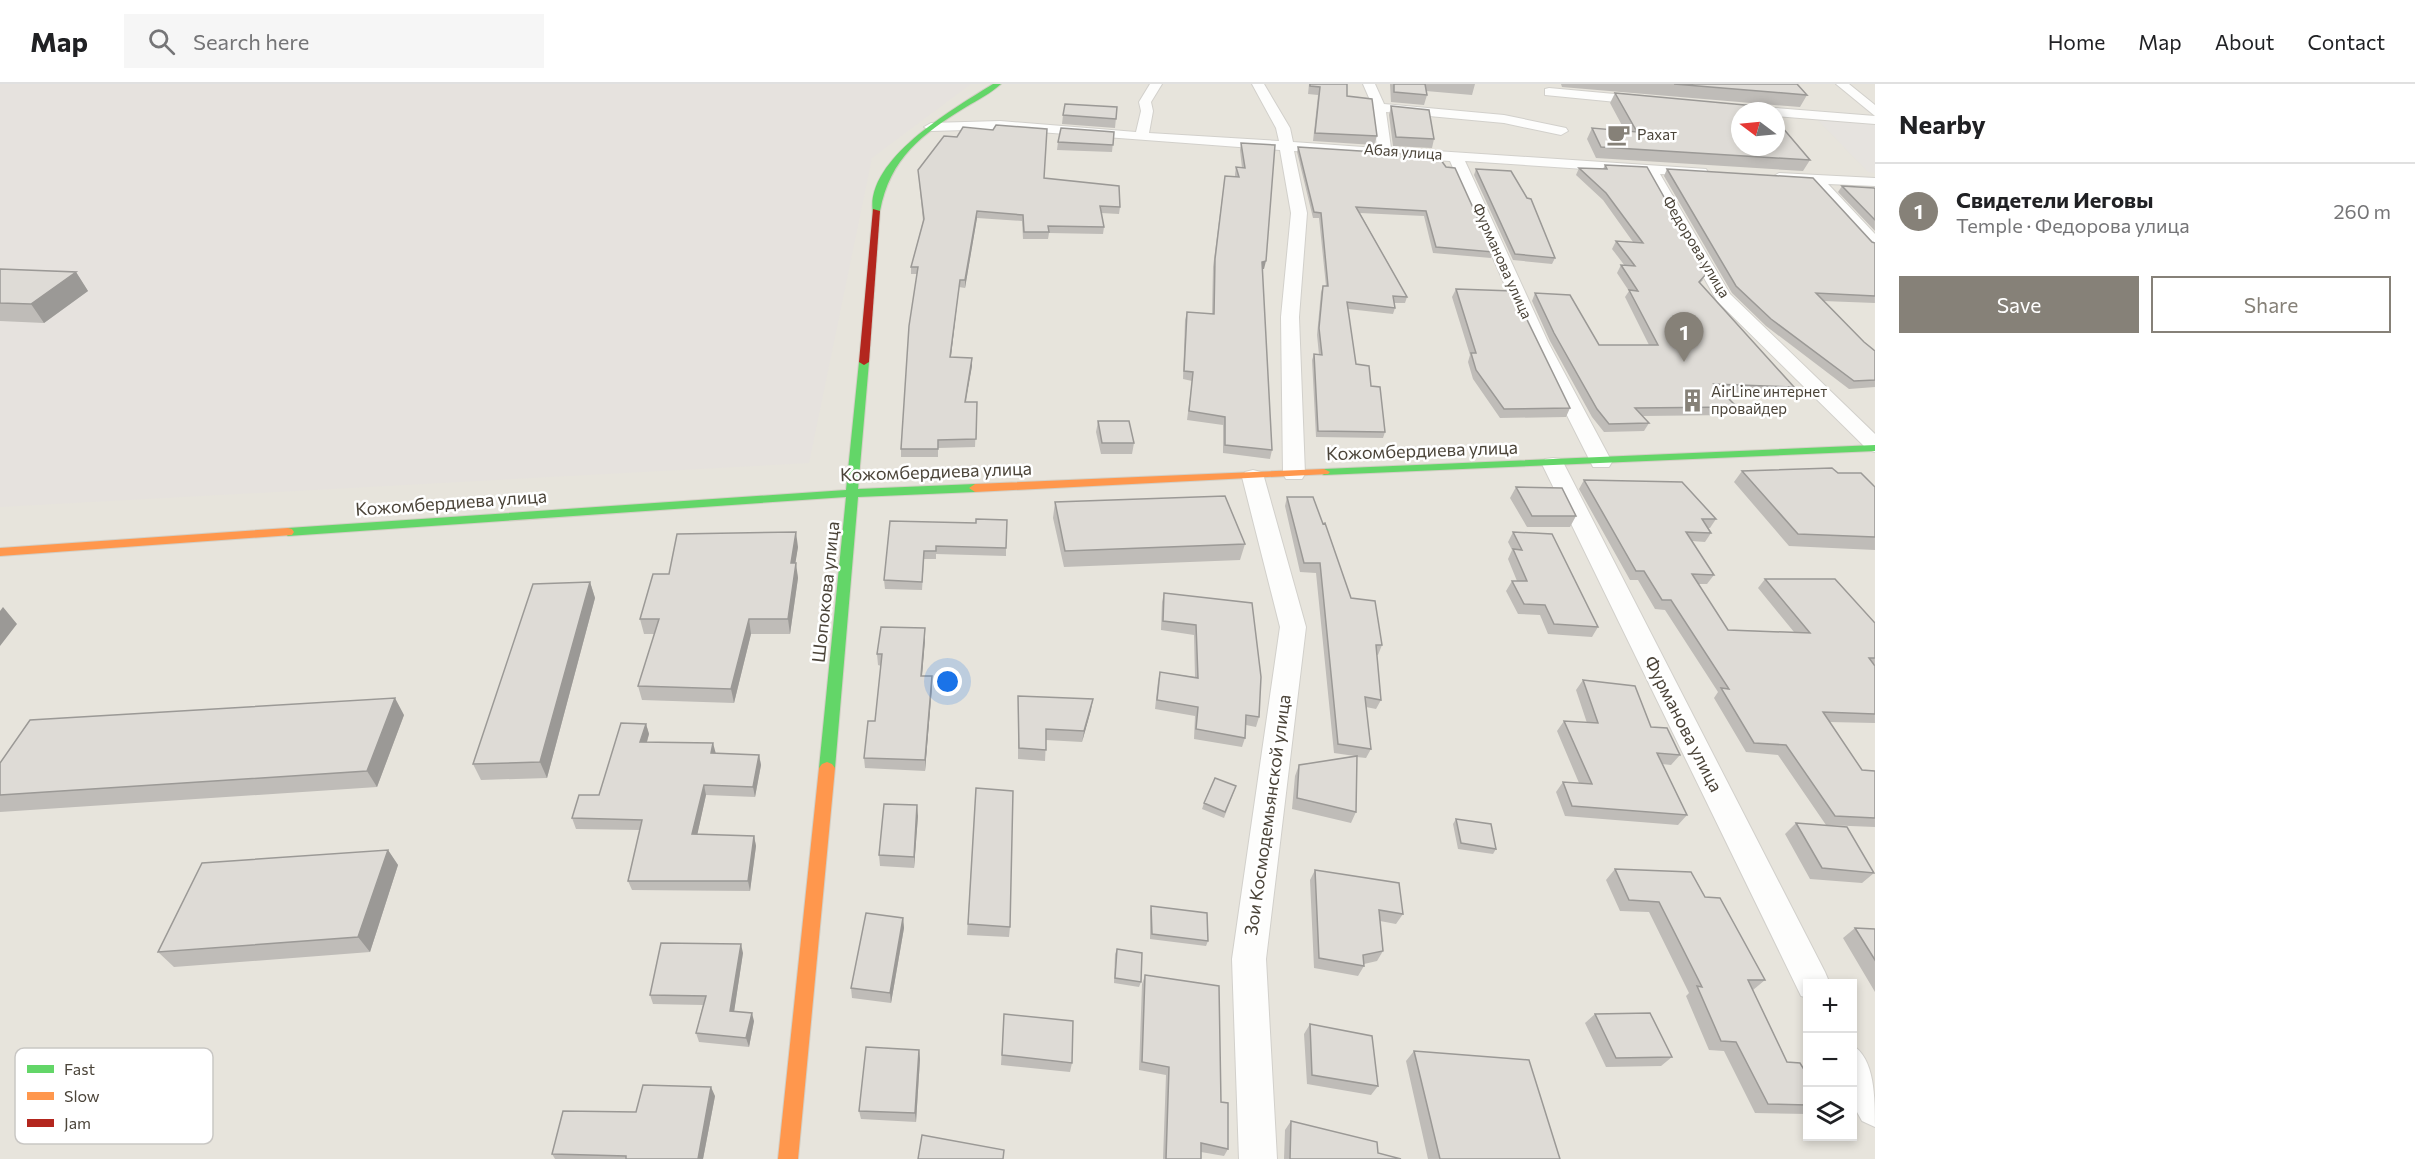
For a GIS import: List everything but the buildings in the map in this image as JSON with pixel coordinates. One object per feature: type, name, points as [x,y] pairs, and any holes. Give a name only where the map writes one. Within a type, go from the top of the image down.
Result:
[{"type":"street","name":"Шопокова улица","points":[[788,1159],[854,493],[877,193],[896,159],[931,127],[998,84]]},
{"type":"street","points":[[1142,137],[1145,102],[1156,84]]},
{"type":"street","points":[[1258,84],[1283,128],[1299,213],[1290,316],[1294,474]]},
{"type":"street","points":[[1369,84],[1379,107],[1384,150]]},
{"type":"street","points":[[1536,84],[1552,102],[1562,147]]},
{"type":"street","points":[[1842,84],[1875,112]]},
{"type":"street","points":[[1552,102],[1664,102]]},
{"type":"street","points":[[1379,107],[1504,119],[1562,147]]},
{"type":"street","points":[[1785,113],[1875,120]]},
{"type":"street","name":"Абая улица","points":[[931,127],[1000,125],[1142,137],[1455,155],[1562,147],[1650,169],[1721,173]]},
{"type":"street","name":"Фурманова улица","points":[[1455,155],[1539,342],[1601,462]]},
{"type":"street","name":"Федорова улица","points":[[1650,169],[1723,297],[1875,447]]},
{"type":"street","points":[[1768,176],[1875,182]]},
{"type":"street","points":[[1815,179],[1875,244]]},
{"type":"street","name":"Кожомбердиева улица","points":[[0,552],[854,493],[1601,462],[1875,447]]},
{"type":"street","name":"Фурманова улица","points":[[1553,464],[1810,979]]},
{"type":"street","name":"Зои Космодемьянской улица","points":[[1253,477],[1293,627],[1249,959],[1258,1159]]},
{"type":"street","points":[[1857,1073],[1875,1108]]},
{"type":"shaded area","points":[[0,84],[1875,84],[1875,1159],[0,1159]]},
{"type":"shaded area","points":[[0,84],[971,84],[872,158],[809,463],[0,507]]},
{"type":"shaded area","points":[[1816,118],[1875,123],[1875,173],[1868,172]]},
{"type":"traffic: fast","points":[[876,211],[880,189],[890,169],[904,151],[939,121],[998,84]]},
{"type":"traffic: fast","points":[[827,768],[864,362]]},
{"type":"traffic: fast","points":[[1324,472],[1875,448]]},
{"type":"traffic: fast","points":[[288,532],[854,493],[975,488]]},
{"type":"traffic: slow","points":[[975,488],[1324,472]]},
{"type":"traffic: slow","points":[[0,552],[288,532]]},
{"type":"traffic: slow","points":[[788,1159],[827,768]]},
{"type":"traffic: jam","points":[[864,362],[876,211]]},
{"type":"place","name":"Рахат","points":[[1619,135]]},
{"type":"place","name":"Свидетели Иеговы","points":[[1684,362]]},
{"type":"place","name":"AirLine интернет провайдер","points":[[1693,401]]}]
